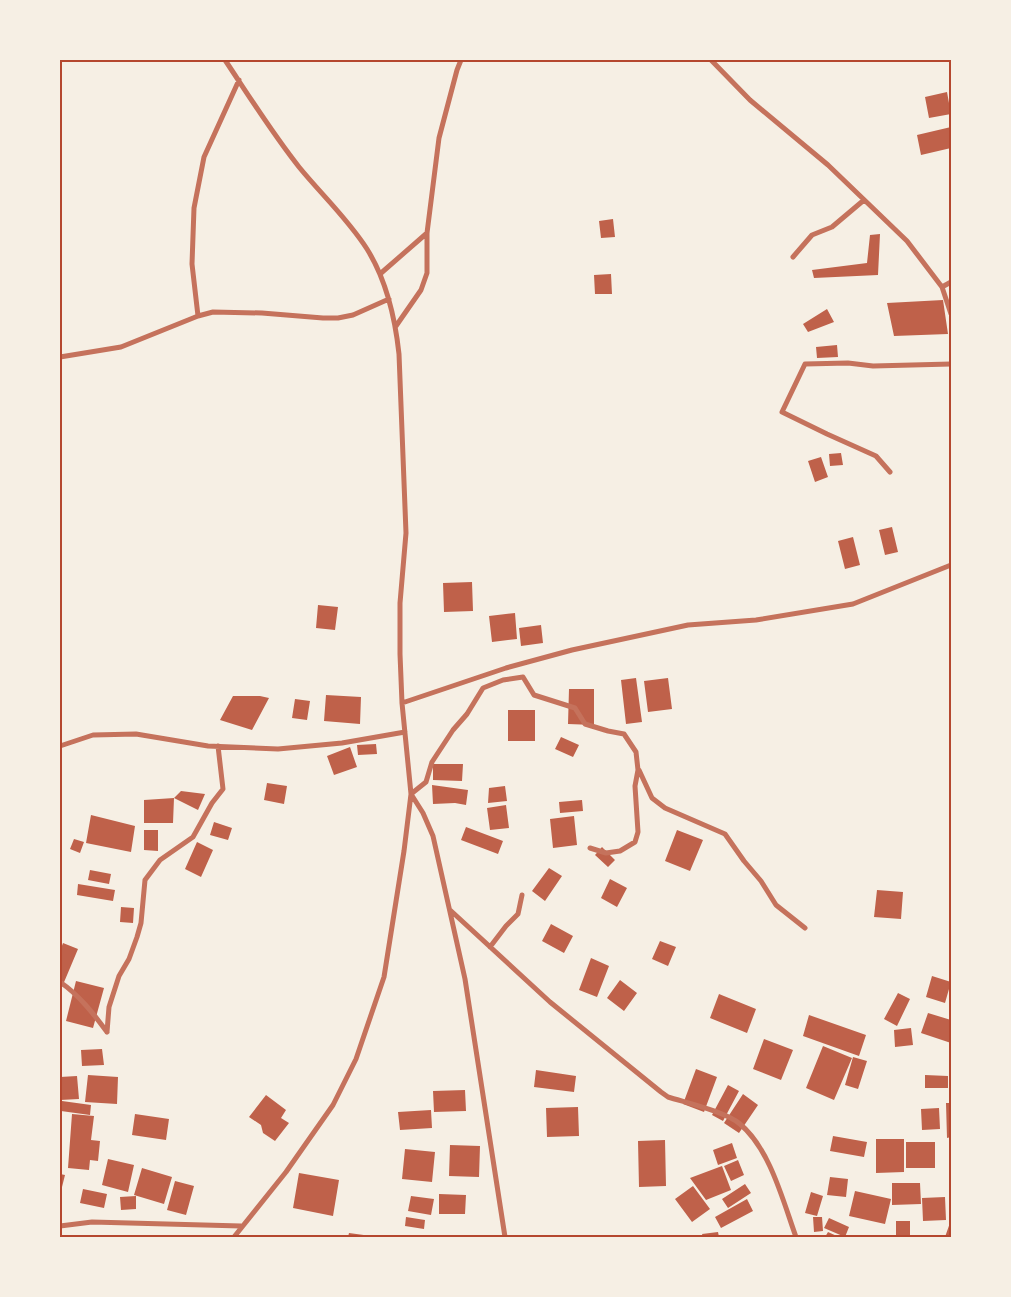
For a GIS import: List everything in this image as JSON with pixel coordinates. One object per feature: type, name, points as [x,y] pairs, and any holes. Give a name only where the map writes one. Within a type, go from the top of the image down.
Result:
[{"type":"street","points":[[225,60],[298,166],[350,226],[366,249],[380,274],[396,326],[399,354],[406,533],[400,603],[402,703],[411,794],[384,978],[356,1060],[333,1105],[286,1172],[234,1237]]},
{"type":"street","points":[[396,326],[421,290],[427,273],[426,233],[439,138],[461,60]]},
{"type":"street","points":[[711,60],[750,100],[828,165],[907,241],[942,287],[951,314]]},
{"type":"street","points":[[198,316],[192,264],[194,208],[204,157],[238,80]]},
{"type":"street","points":[[793,257],[812,236],[832,228],[864,200]]},
{"type":"street","points":[[380,274],[426,233]]},
{"type":"street","points":[[942,287],[951,282]]},
{"type":"street","points":[[60,357],[121,346],[213,312],[338,318],[353,315],[389,299]]},
{"type":"street","points":[[890,472],[876,456],[782,412],[805,364],[848,363],[873,366],[951,364]]},
{"type":"street","points":[[402,703],[506,668],[582,648],[688,625],[756,620],[853,604],[951,566]]},
{"type":"street","points":[[411,794],[426,782],[432,762],[453,730],[467,714],[483,688],[503,680],[523,677],[534,696],[575,708],[585,724],[624,734],[636,752],[638,770],[635,786],[638,832],[635,842],[620,851],[606,853],[590,848]]},
{"type":"street","points":[[60,746],[93,735],[136,734],[218,746],[278,749],[342,743],[405,732]]},
{"type":"street","points":[[60,982],[72,990],[94,1014],[107,1032],[110,1007],[119,976],[129,959],[139,930],[145,880],[160,860],[194,837],[212,803],[223,789],[218,746]]},
{"type":"street","points":[[638,770],[652,798],[664,808],[724,834],[762,881],[776,905],[805,928]]},
{"type":"street","points":[[411,794],[424,813],[433,836],[465,978],[504,1237]]},
{"type":"street","points":[[490,947],[518,914],[522,895]]},
{"type":"street","points":[[450,910],[550,1002],[661,1092],[668,1097],[727,1116],[740,1123],[765,1155],[796,1237]]},
{"type":"street","points":[[60,1226],[92,1222],[241,1226]]},
{"type":"building","points":[[947,92],[951,114],[929,118],[925,97]]},
{"type":"building","points":[[951,127],[951,148],[921,155],[917,135]]},
{"type":"building","points":[[613,219],[615,237],[601,238],[599,221]]},
{"type":"building","points":[[880,234],[878,275],[814,278],[812,270],[867,263],[870,235]]},
{"type":"building","points":[[611,274],[612,294],[595,294],[594,275]]},
{"type":"building","points":[[943,300],[948,334],[894,336],[887,303]]},
{"type":"building","points":[[827,309],[834,322],[808,332],[803,324]]},
{"type":"building","points":[[837,345],[838,357],[817,358],[816,347]]},
{"type":"building","points":[[841,453],[843,465],[830,466],[829,454]]},
{"type":"building","points":[[821,457],[828,477],[815,482],[808,461]]},
{"type":"building","points":[[892,527],[898,552],[885,555],[879,530]]},
{"type":"building","points":[[853,537],[860,565],[845,569],[838,541]]},
{"type":"building","points":[[472,582],[473,611],[444,612],[443,583]]},
{"type":"building","points":[[318,605],[338,607],[335,630],[316,628]]},
{"type":"building","points":[[515,613],[517,639],[492,642],[489,616]]},
{"type":"building","points":[[541,625],[543,643],[521,646],[519,628]]},
{"type":"building","points":[[636,678],[642,722],[626,724],[621,680]]},
{"type":"building","points":[[668,678],[672,709],[648,712],[644,681]]},
{"type":"building","points":[[569,689],[594,689],[594,725],[568,724]]},
{"type":"building","points":[[326,695],[361,697],[360,724],[324,721]]},
{"type":"building","points":[[233,696],[269,698],[252,730],[220,720]]},
{"type":"building","points":[[295,699],[310,701],[307,720],[292,718]]},
{"type":"building","points":[[508,710],[535,710],[535,741],[508,741]]},
{"type":"building","points":[[561,737],[579,745],[573,757],[555,749]]},
{"type":"building","points":[[376,744],[377,754],[358,755],[357,745]]},
{"type":"building","points":[[350,747],[357,767],[334,775],[327,756]]},
{"type":"building","points":[[433,764],[463,764],[462,781],[433,780]]},
{"type":"building","points":[[267,783],[287,786],[284,804],[264,800]]},
{"type":"building","points":[[432,785],[468,790],[466,805],[455,803],[433,804]]},
{"type":"building","points":[[505,786],[507,801],[488,803],[489,788]]},
{"type":"building","points":[[181,791],[205,794],[198,810],[174,798]]},
{"type":"building","points":[[174,798],[173,823],[144,823],[144,800]]},
{"type":"building","points":[[582,800],[583,811],[560,813],[559,802]]},
{"type":"building","points":[[506,805],[509,828],[490,830],[487,808]]},
{"type":"building","points":[[91,815],[135,826],[131,852],[86,843]]},
{"type":"building","points":[[574,816],[577,845],[553,848],[550,819]]},
{"type":"building","points":[[214,822],[232,828],[228,840],[210,835]]},
{"type":"building","points":[[466,827],[503,841],[498,854],[461,840]]},
{"type":"building","points":[[144,830],[158,830],[158,851],[144,850]]},
{"type":"building","points":[[677,830],[703,840],[690,871],[665,861]]},
{"type":"building","points":[[74,839],[84,842],[80,853],[70,849]]},
{"type":"building","points":[[197,842],[213,850],[201,877],[185,869]]},
{"type":"building","points":[[602,847],[615,860],[608,867],[595,855]]},
{"type":"building","points":[[549,868],[562,876],[545,901],[532,891]]},
{"type":"building","points":[[90,870],[111,874],[109,884],[88,880]]},
{"type":"building","points":[[610,879],[627,888],[617,907],[601,898]]},
{"type":"building","points":[[78,884],[115,890],[113,901],[77,895]]},
{"type":"building","points":[[877,890],[903,892],[901,919],[874,917]]},
{"type":"building","points":[[121,907],[134,908],[133,923],[120,922]]},
{"type":"building","points":[[551,924],[573,936],[564,953],[542,941]]},
{"type":"building","points":[[660,941],[676,947],[668,966],[652,959]]},
{"type":"building","points":[[63,943],[78,949],[62,987],[60,986],[60,951]]},
{"type":"building","points":[[591,958],[609,966],[597,997],[579,990]]},
{"type":"building","points":[[932,976],[951,982],[945,1003],[926,997]]},
{"type":"building","points":[[620,980],[637,993],[624,1011],[607,998]]},
{"type":"building","points":[[76,981],[104,988],[93,1028],[66,1021]]},
{"type":"building","points":[[898,993],[910,999],[897,1026],[884,1019]]},
{"type":"building","points":[[719,994],[756,1009],[747,1033],[710,1018]]},
{"type":"building","points":[[928,1013],[951,1020],[951,1043],[921,1033]]},
{"type":"building","points":[[809,1015],[866,1035],[859,1056],[803,1036]]},
{"type":"building","points":[[911,1028],[913,1045],[895,1047],[894,1030]]},
{"type":"building","points":[[764,1039],[793,1050],[781,1080],[753,1069]]},
{"type":"building","points":[[823,1046],[852,1058],[834,1100],[806,1088]]},
{"type":"building","points":[[102,1049],[104,1065],[82,1066],[81,1050]]},
{"type":"building","points":[[853,1057],[867,1061],[858,1089],[845,1085]]},
{"type":"building","points":[[696,1069],[717,1077],[704,1112],[683,1104]]},
{"type":"building","points":[[536,1070],[576,1076],[574,1092],[534,1087]]},
{"type":"building","points":[[88,1075],[118,1077],[117,1104],[85,1102]]},
{"type":"building","points":[[925,1075],[948,1076],[948,1088],[925,1088]]},
{"type":"building","points":[[77,1076],[79,1099],[60,1100],[60,1077]]},
{"type":"building","points":[[728,1085],[739,1091],[723,1121],[712,1115]]},
{"type":"building","points":[[465,1090],[466,1111],[434,1112],[433,1091]]},
{"type":"building","points":[[743,1094],[758,1105],[739,1133],[724,1123]]},
{"type":"building","points":[[266,1095],[286,1110],[281,1118],[289,1123],[275,1141],[263,1133],[261,1125],[249,1117]]},
{"type":"building","points":[[62,1101],[91,1105],[90,1115],[61,1111]]},
{"type":"building","points":[[946,1103],[951,1103],[951,1137],[947,1138]]},
{"type":"building","points":[[578,1107],[579,1136],[547,1137],[546,1108]]},
{"type":"building","points":[[939,1108],[940,1129],[922,1130],[921,1109]]},
{"type":"building","points":[[431,1110],[432,1128],[400,1130],[398,1112]]},
{"type":"building","points":[[72,1114],[94,1116],[91,1140],[100,1141],[98,1161],[90,1160],[89,1170],[68,1168]]},
{"type":"building","points":[[135,1114],[169,1119],[166,1140],[132,1135]]},
{"type":"building","points":[[833,1136],[867,1142],[864,1157],[830,1151]]},
{"type":"building","points":[[876,1139],[904,1139],[904,1172],[876,1173]]},
{"type":"building","points":[[665,1140],[666,1186],[639,1187],[638,1141]]},
{"type":"building","points":[[906,1142],[935,1142],[935,1168],[906,1168]]},
{"type":"building","points":[[732,1143],[737,1158],[718,1165],[713,1150]]},
{"type":"building","points":[[450,1145],[480,1146],[479,1177],[449,1176]]},
{"type":"building","points":[[405,1149],[435,1152],[432,1182],[402,1179]]},
{"type":"building","points":[[108,1159],[134,1165],[128,1192],[102,1185]]},
{"type":"building","points":[[738,1160],[744,1175],[731,1181],[724,1166]]},
{"type":"building","points":[[722,1166],[731,1190],[706,1200],[690,1178]]},
{"type":"building","points":[[142,1168],[172,1177],[164,1204],[134,1195]]},
{"type":"building","points":[[299,1173],[339,1180],[333,1216],[293,1208]]},
{"type":"building","points":[[60,1174],[65,1175],[61,1191],[60,1191]]},
{"type":"building","points":[[830,1177],[848,1179],[846,1197],[827,1195]]},
{"type":"building","points":[[175,1181],[194,1186],[186,1215],[167,1210]]},
{"type":"building","points":[[892,1183],[920,1183],[921,1204],[892,1205]]},
{"type":"building","points":[[745,1184],[751,1193],[728,1208],[722,1199]]},
{"type":"building","points":[[693,1186],[710,1209],[692,1222],[675,1199]]},
{"type":"building","points":[[83,1189],[107,1194],[104,1208],[80,1203]]},
{"type":"building","points":[[855,1191],[891,1199],[885,1224],[849,1216]]},
{"type":"building","points":[[811,1192],[823,1196],[817,1216],[805,1213]]},
{"type":"building","points":[[439,1194],[466,1195],[465,1214],[439,1214]]},
{"type":"building","points":[[136,1196],[136,1209],[121,1210],[120,1197]]},
{"type":"building","points":[[411,1196],[434,1199],[431,1215],[408,1211]]},
{"type":"building","points":[[945,1197],[946,1220],[923,1221],[922,1198]]},
{"type":"building","points":[[747,1199],[753,1211],[721,1228],[715,1217]]},
{"type":"building","points":[[406,1217],[425,1220],[424,1229],[405,1226]]},
{"type":"building","points":[[813,1217],[822,1217],[823,1231],[814,1232]]},
{"type":"building","points":[[829,1218],[849,1227],[845,1237],[824,1228]]},
{"type":"building","points":[[951,1220],[951,1237],[945,1237]]},
{"type":"building","points":[[896,1221],[910,1221],[910,1237],[896,1237]]},
{"type":"building","points":[[718,1232],[719,1237],[703,1237],[702,1234]]},
{"type":"building","points":[[828,1232],[839,1237],[825,1237]]},
{"type":"building","points":[[349,1233],[371,1236],[371,1237],[348,1237]]}]
